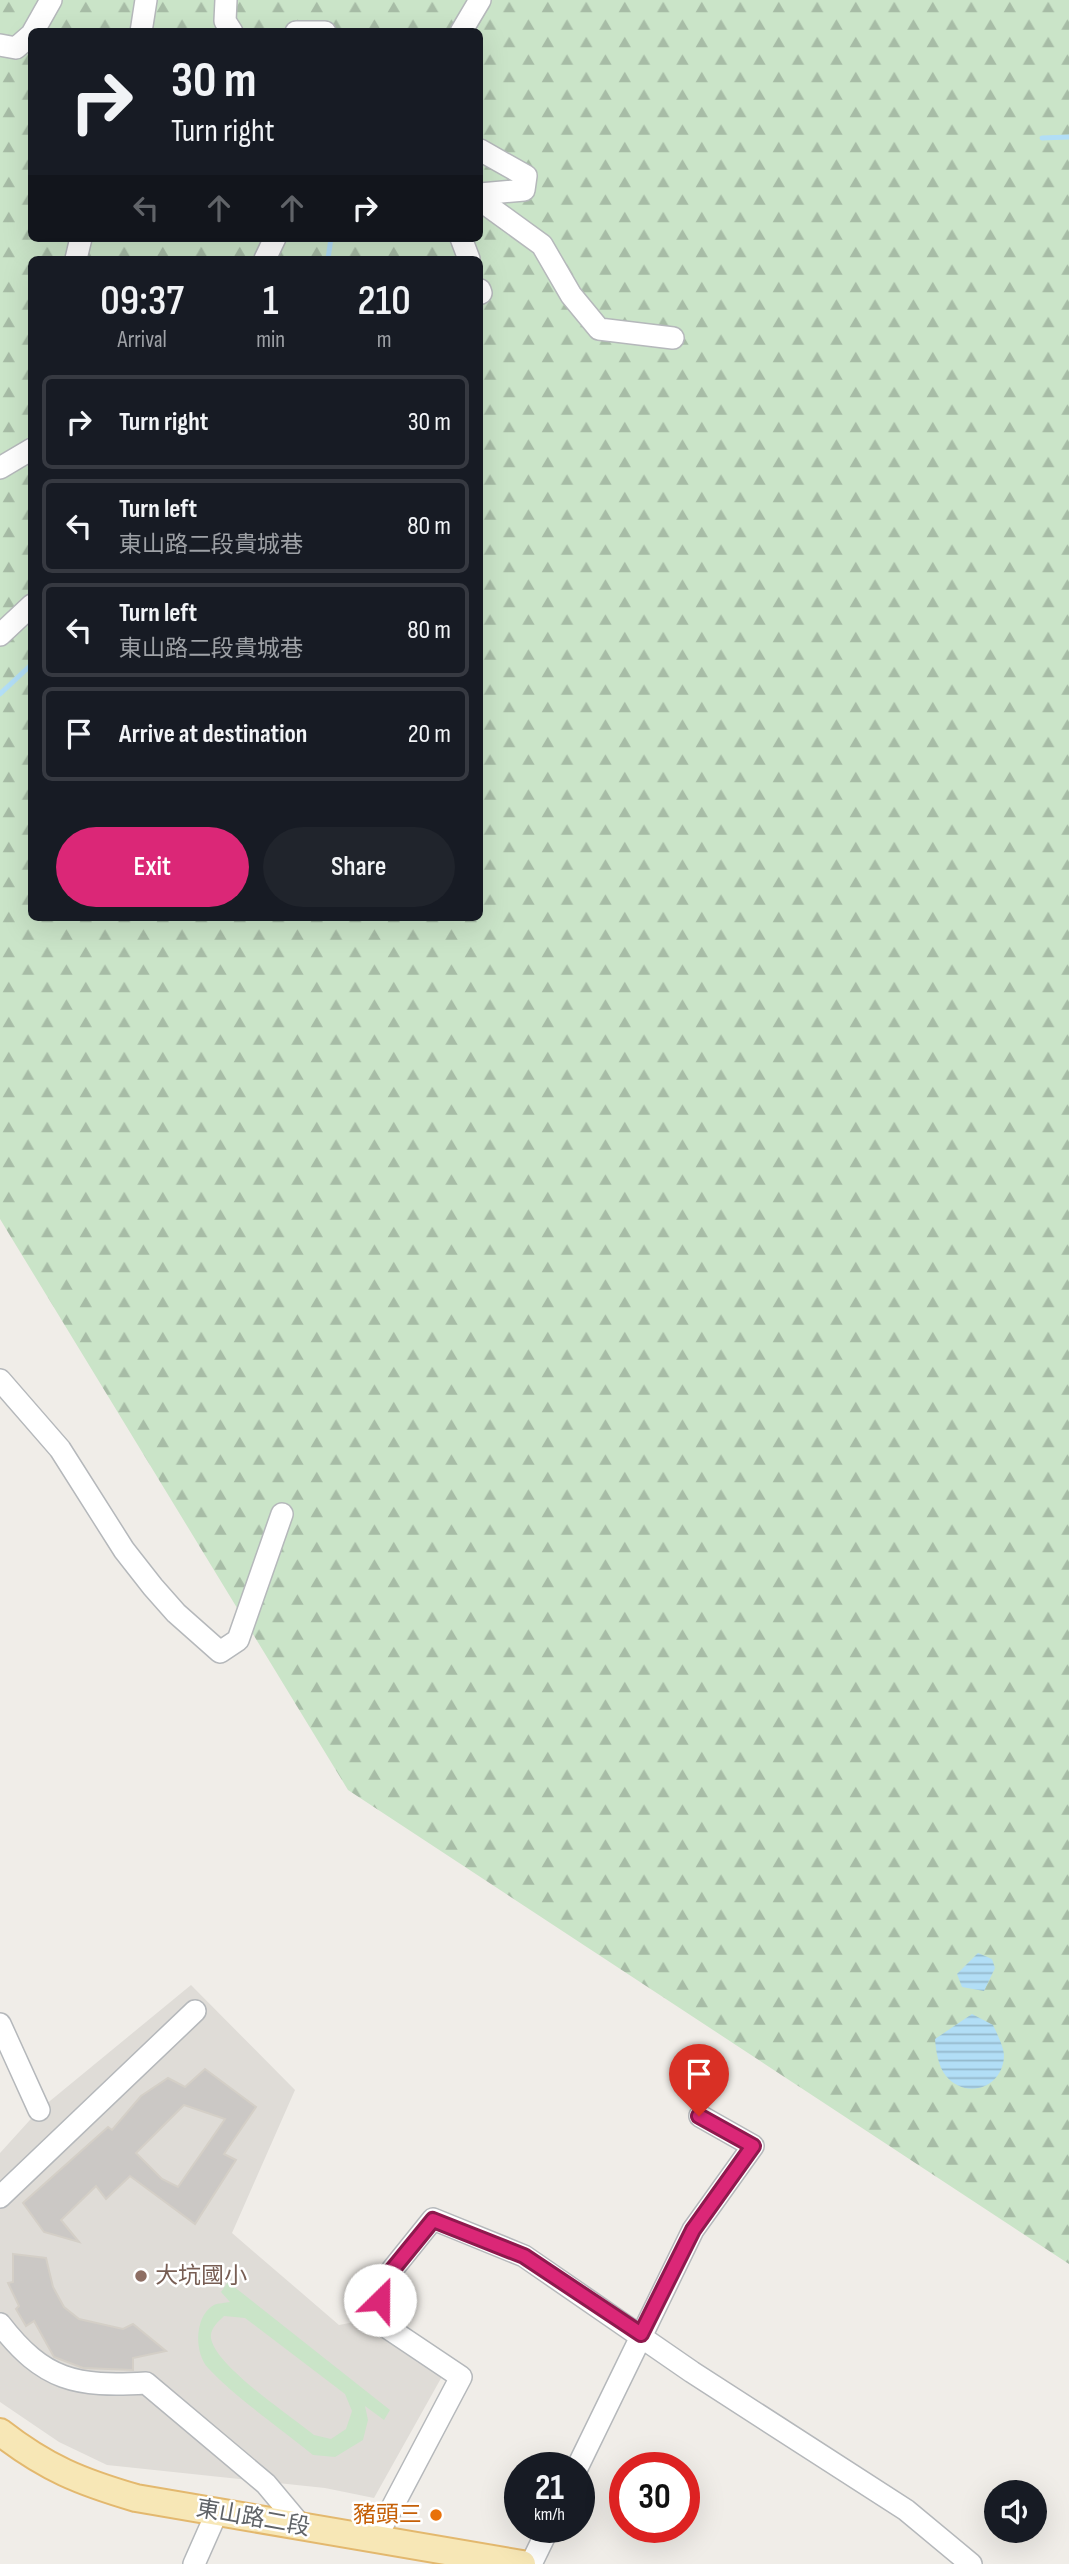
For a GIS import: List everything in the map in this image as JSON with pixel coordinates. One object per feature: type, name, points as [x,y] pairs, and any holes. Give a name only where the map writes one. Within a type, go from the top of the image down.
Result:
[{"type":"main road","name":"東山路二段","points":[[0,2432],[28,2454],[76,2480],[136,2498],[522,2564]]},
{"type":"street","points":[[35,28],[51,0]]},
{"type":"street","points":[[142,28],[146,0]]},
{"type":"street","points":[[226,0],[225,21],[229,28]]},
{"type":"street","points":[[463,28],[480,0]]},
{"type":"street","points":[[0,46],[16,47],[28,36]]},
{"type":"street","points":[[483,152],[526,176],[524,190],[483,194]]},
{"type":"street","points":[[483,202],[542,245],[585,315],[599,330],[673,338]]},
{"type":"street","points":[[0,468],[28,451]]},
{"type":"street","points":[[0,635],[28,610]]},
{"type":"street","points":[[0,1380],[60,1449],[124,1550],[153,1587],[176,1613],[220,1652],[238,1640],[282,1514]]},
{"type":"street","points":[[0,2197],[195,2011]]},
{"type":"street","points":[[0,2024],[39,2110]]},
{"type":"street","points":[[585,2452],[693,2230],[753,2146],[699,2116]]},
{"type":"street","points":[[376,2538],[461,2377],[376,2320],[384,2280],[433,2220],[524,2256],[641,2334],[692,2372],[906,2510],[971,2564]]},
{"type":"street","points":[[0,2324],[29,2359],[52,2373],[106,2385],[146,2383],[266,2484],[302,2527]]},
{"type":"street","points":[[194,2564],[218,2512]]},
{"type":"street","points":[[531,2564],[541,2543]]},
{"type":"shaded area","name":"大坑國小","points":[[191,1985],[295,2090],[232,2233],[339,2325],[375,2318],[449,2364],[374,2498],[325,2488],[107,2465],[59,2442],[0,2402],[0,2153],[39,2110]]},
{"type":"green space","points":[[0,0],[1069,0],[1069,2264],[348,1790],[0,1219]]},
{"type":"green space","points":[[228,2282],[390,2410],[384,2420],[365,2406],[368,2420],[363,2440],[335,2457],[313,2455],[259,2413],[208,2368],[200,2353],[198,2335],[207,2310],[214,2305],[230,2302],[221,2292]],"holes":[[[224,2316],[245,2318],[345,2394],[352,2411],[346,2429],[331,2439],[314,2435],[255,2390],[226,2362],[211,2338],[212,2331]]]},
{"type":"water","points":[[978,1953],[992,1959],[995,1968],[984,1991],[962,1987],[957,1974]]},
{"type":"water","points":[[972,2014],[993,2025],[1004,2056],[997,2076],[990,2083],[973,2089],[954,2083],[946,2076],[939,2063],[935,2039]]},
{"type":"building","points":[[205,2069],[256,2107],[224,2154],[236,2160],[195,2224],[130,2176],[106,2199],[96,2186],[61,2220],[79,2242],[44,2232],[23,2203],[108,2127],[112,2130],[141,2096],[168,2078],[185,2087]],"holes":[[[184,2105],[225,2119],[178,2187],[162,2179],[136,2153]]]},
{"type":"building","points":[[13,2254],[46,2258],[53,2287],[64,2307],[79,2319],[123,2329],[133,2324],[166,2351],[133,2358],[133,2370],[83,2368],[54,2357],[34,2321],[26,2326],[16,2309],[19,2306],[8,2283],[13,2282]]},
{"type":"waterway","points":[[1042,138],[1069,137]]},
{"type":"waterway","points":[[328,256],[330,242]]},
{"type":"waterway","points":[[0,694],[28,668]]},
{"type":"place","name":"大坑國小","points":[[141,2276]]},
{"type":"place","name":"豬頭三","points":[[436,2515]]},
{"type":"route","points":[[380,2300],[384,2280],[433,2220],[524,2256],[641,2334],[693,2230],[753,2146],[699,2116]]}]
